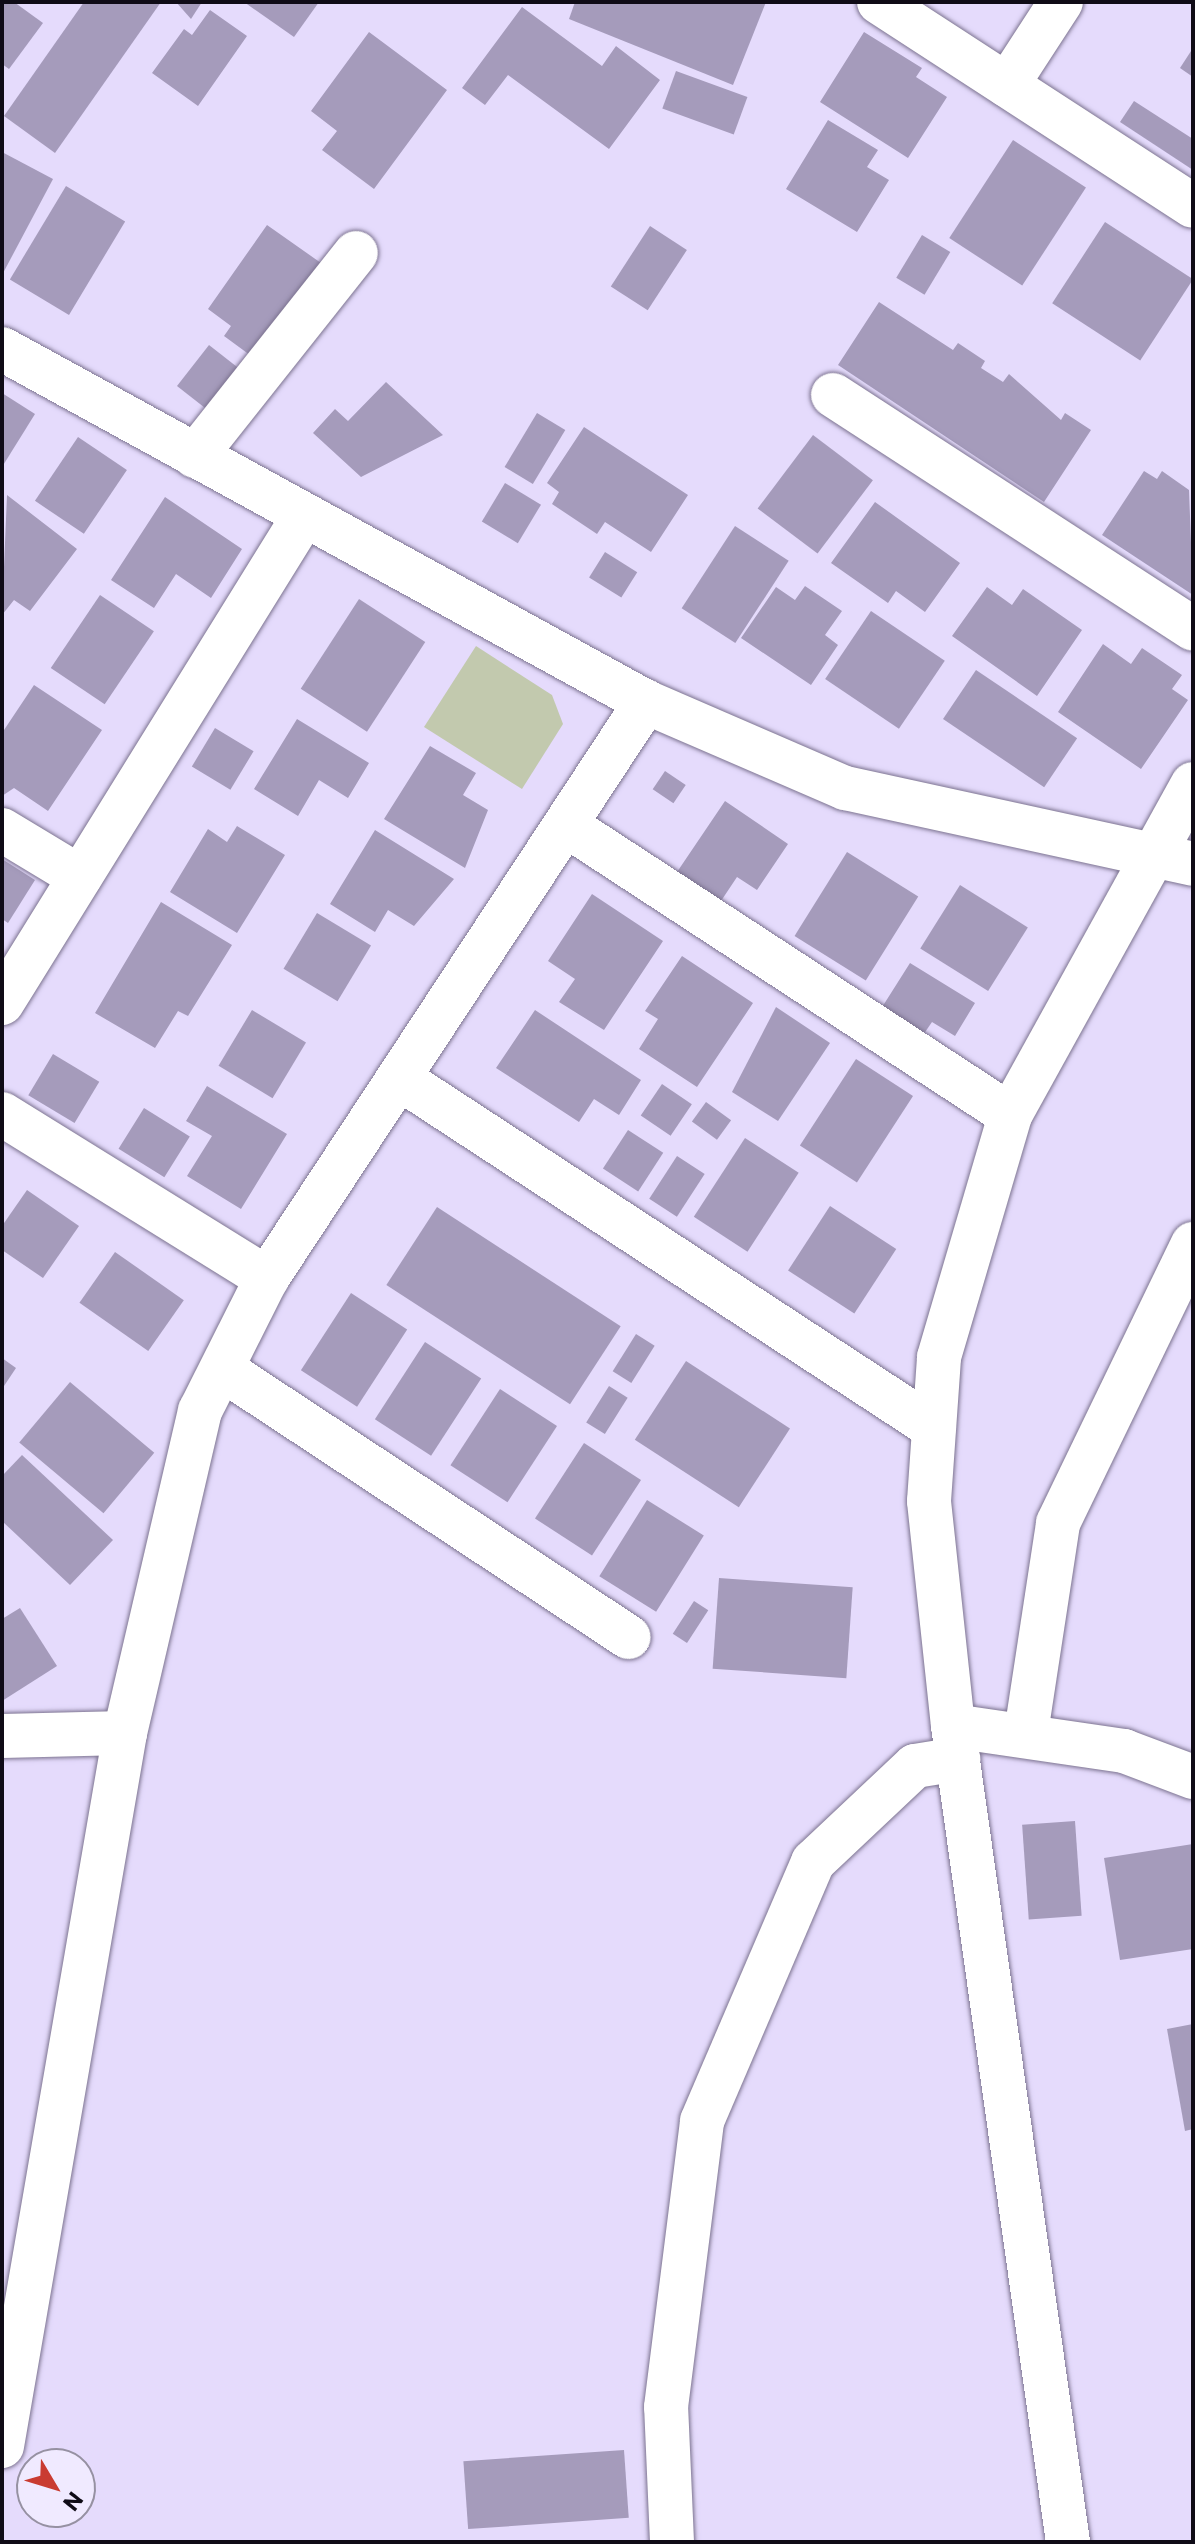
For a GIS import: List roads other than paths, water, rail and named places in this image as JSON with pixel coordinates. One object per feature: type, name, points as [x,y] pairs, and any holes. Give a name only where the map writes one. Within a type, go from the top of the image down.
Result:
[{"type":"street","points":[[879,2],[1193,206]]},
{"type":"street","points":[[1007,85],[1061,2]]},
{"type":"street","points":[[195,456],[356,253]]},
{"type":"street","points":[[2,349],[302,519],[646,702],[845,788],[1150,852],[1193,864]]},
{"type":"street","points":[[833,395],[1193,629]]},
{"type":"street","points":[[2,1003],[302,519]]},
{"type":"street","points":[[2,2446],[125,1733],[200,1411],[267,1278],[646,702]]},
{"type":"street","points":[[1068,2542],[955,1743],[929,1501],[939,1357],[1010,1115],[1150,852],[1193,784]]},
{"type":"street","points":[[566,825],[1010,1115]]},
{"type":"street","points":[[2,830],[80,877]]},
{"type":"street","points":[[399,1078],[934,1428]]},
{"type":"street","points":[[2,1114],[267,1278]]},
{"type":"street","points":[[1026,1733],[1058,1523],[1186,1271]]},
{"type":"street","points":[[222,1369],[629,1637]]},
{"type":"street","points":[[2,1736],[125,1733]]},
{"type":"street","points":[[672,2542],[666,2407],[702,2121],[813,1862],[915,1766],[955,1743],[1026,1733],[1124,1751],[1193,1777]]}]
